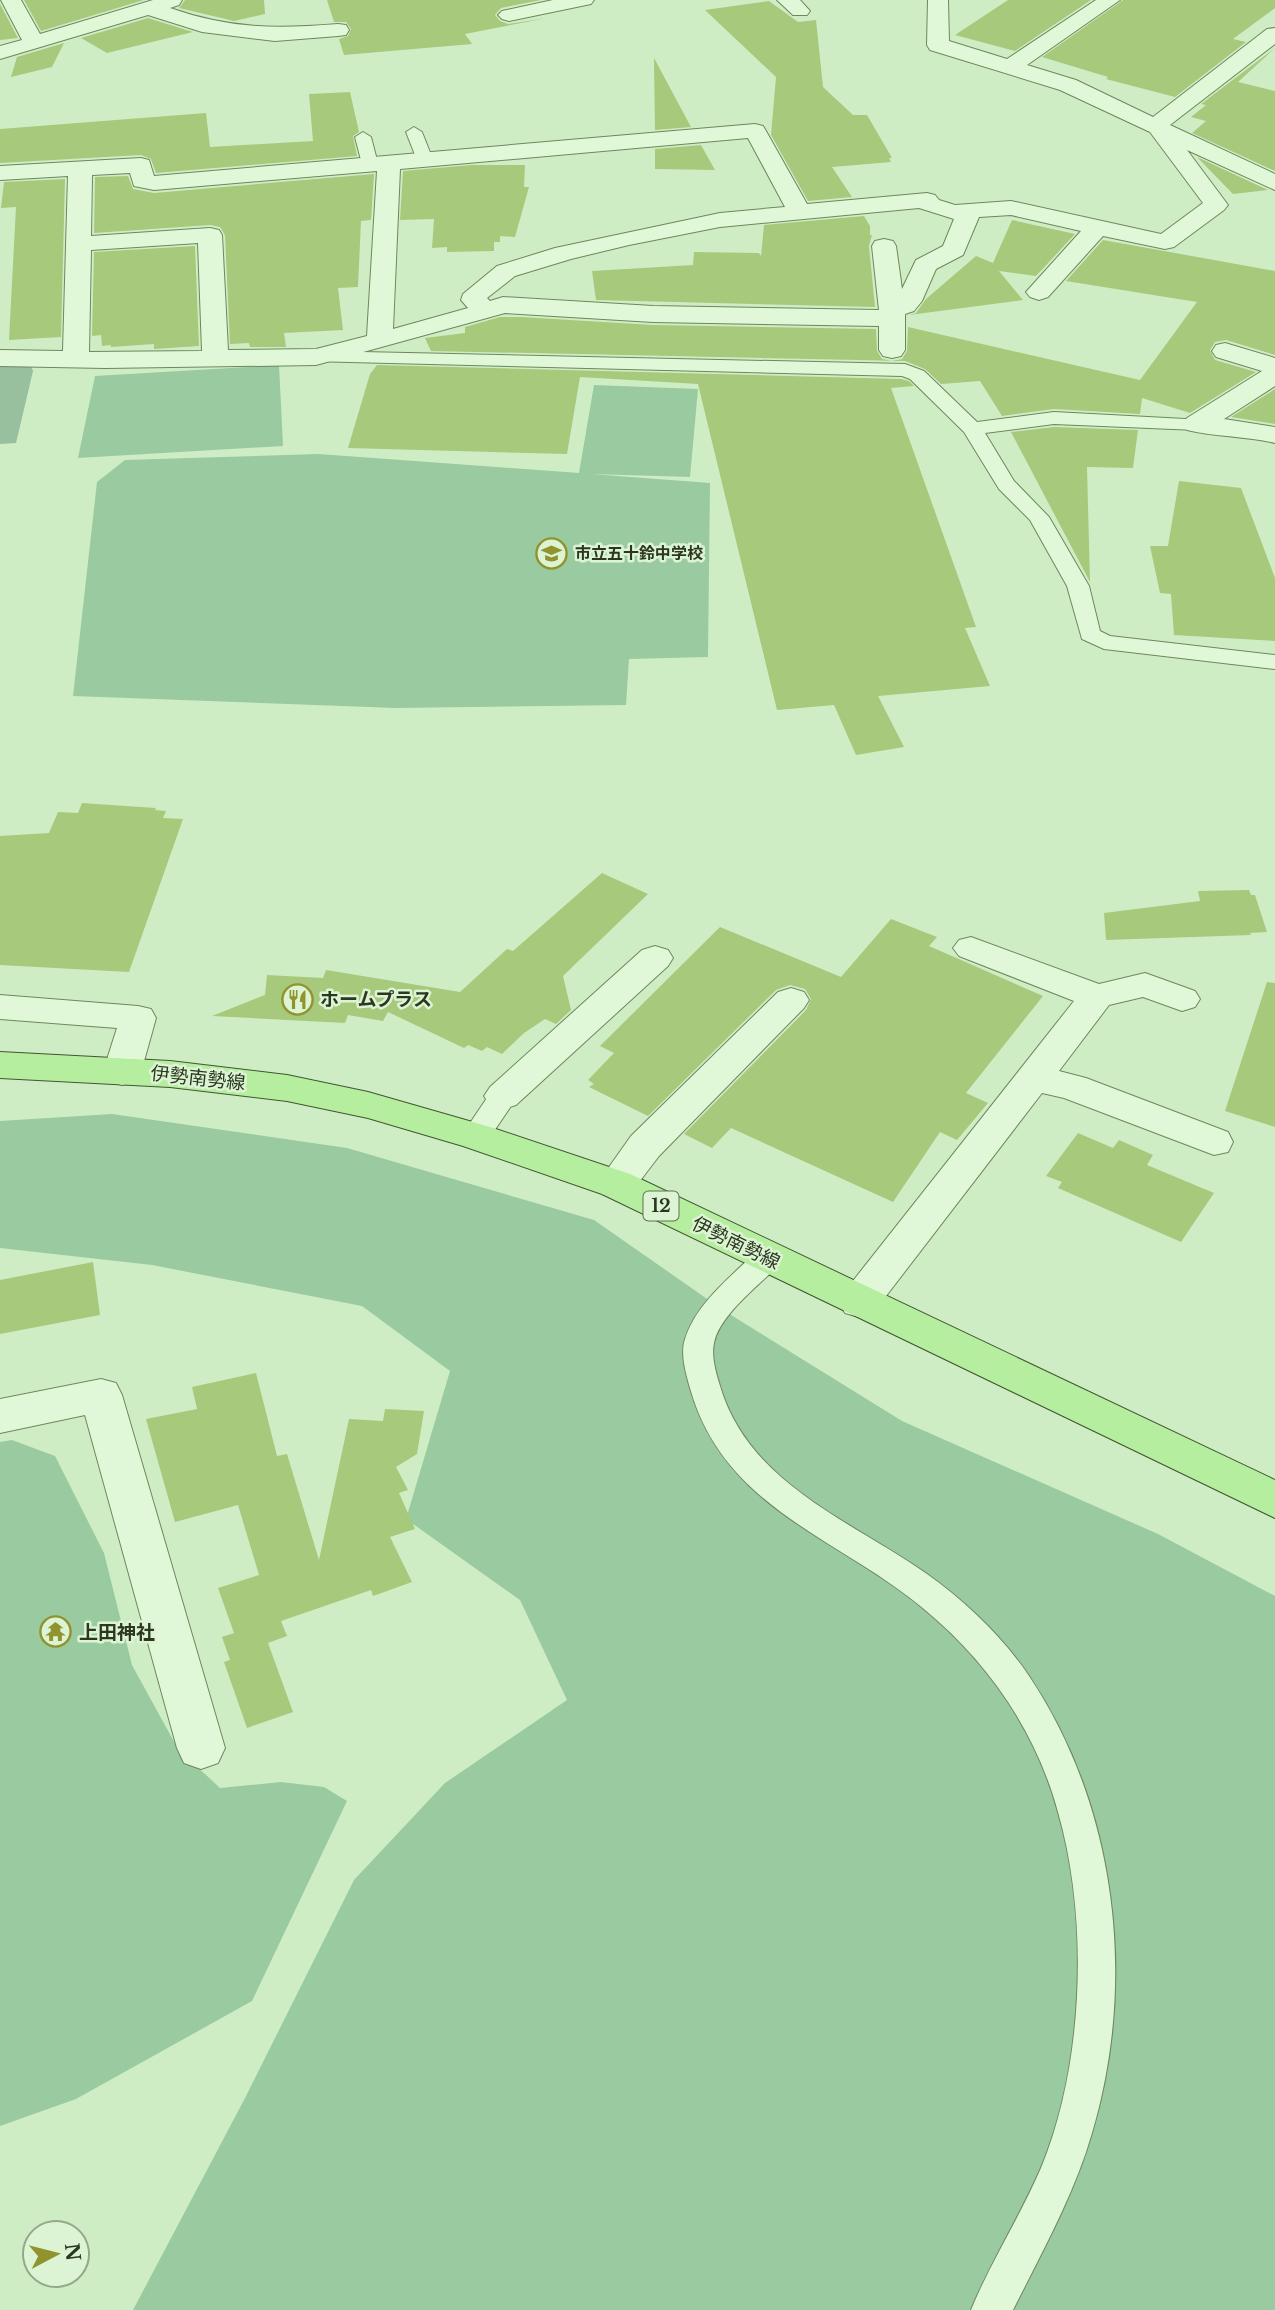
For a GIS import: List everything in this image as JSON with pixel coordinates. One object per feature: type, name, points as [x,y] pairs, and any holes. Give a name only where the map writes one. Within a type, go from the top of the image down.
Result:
[{"type":"main road","name":"伊勢南勢線","points":[[0,1065],[170,1074],[287,1088],[368,1105],[476,1136],[616,1184],[1275,1500]]},
{"type":"street","points":[[11,0],[34,42]]},
{"type":"street","points":[[509,15],[579,0]]},
{"type":"street","points":[[937,0],[938,44],[1068,85],[1275,183]]},
{"type":"street","points":[[1010,67],[1110,0]]},
{"type":"street","points":[[0,53],[160,3],[202,26],[275,34],[338,30]]},
{"type":"street","points":[[1156,125],[1275,34]]},
{"type":"street","points":[[484,309],[474,300],[476,294],[506,271],[564,253],[709,222],[799,211],[927,200],[929,205],[954,212],[1011,208],[1164,242],[1216,205],[1156,125]]},
{"type":"street","points":[[0,173],[141,166],[142,181],[154,183],[755,131],[799,211]]},
{"type":"street","points":[[379,164],[380,340]]},
{"type":"street","points":[[76,359],[80,169]]},
{"type":"street","points":[[0,358],[316,357],[454,321],[484,309],[517,305],[653,314],[891,314],[909,301],[925,265],[954,250],[969,211]]},
{"type":"street","points":[[1039,292],[1097,227]]},
{"type":"street","points":[[78,244],[210,235],[215,357]]},
{"type":"street","points":[[884,246],[892,350]]},
{"type":"street","points":[[1225,351],[1275,366]]},
{"type":"street","points":[[1197,424],[1275,374]]},
{"type":"street","points":[[1197,424],[1255,430],[1275,435]]},
{"type":"street","points":[[971,948],[1097,996],[1145,985],[1182,999]]},
{"type":"street","points":[[503,1096],[655,958]]},
{"type":"street","points":[[859,1302],[1097,996]]},
{"type":"street","points":[[616,1184],[645,1146],[790,1000]]},
{"type":"street","points":[[0,1007],[138,1018],[122,1072]]},
{"type":"street","points":[[1034,1078],[1073,1087],[1214,1142]]},
{"type":"street","points":[[0,1416],[101,1395],[201,1748]]},
{"type":"lane","points":[[414,132],[425,160]]},
{"type":"lane","points":[[363,137],[379,164]]},
{"type":"lane","points":[[316,357],[905,370],[917,376],[972,429],[1006,485],[1040,517],[1077,586],[1090,634],[1096,639],[1275,662]]},
{"type":"lane","points":[[972,429],[1054,418],[1197,424]]},
{"type":"lane","points":[[476,1136],[503,1096]]},
{"type":"lane","points":[[768,1259],[715,1313],[698,1342],[706,1402],[724,1437],[751,1470],[793,1503],[909,1579],[982,1642],[1036,1720],[1063,1774],[1079,1823],[1088,1877],[1095,1954],[1095,2001],[1087,2066],[1073,2131],[1052,2189],[991,2310]]},
{"type":"green space","points":[[279,365],[283,446],[78,458],[95,376]]},
{"type":"green space","points":[[0,366],[31,366],[33,371],[16,443],[0,444]]},
{"type":"green space","points":[[594,385],[698,389],[690,477],[591,474],[710,483],[708,657],[629,659],[626,705],[396,708],[73,696],[97,482],[125,460],[319,454],[579,473]]},
{"type":"green space","points":[[112,1114],[347,1148],[594,1220],[723,1310],[902,1421],[1158,1534],[1275,1596],[1275,2310],[133,2310],[244,2100],[354,1880],[445,1783],[567,1700],[520,1600],[406,1519],[450,1371],[362,1306],[152,1265],[0,1248],[0,1121]]},
{"type":"green space","points":[[12,1440],[55,1456],[104,1553],[132,1665],[178,1749],[220,1788],[281,1782],[324,1787],[347,1801],[252,2001],[76,2099],[0,2126],[0,1442]]},
{"type":"building","points":[[24,0],[144,0],[41,31]]},
{"type":"building","points":[[185,0],[264,0],[265,14],[234,21],[179,8]]},
{"type":"building","points":[[327,0],[541,0],[501,8],[495,15],[508,24],[547,18],[465,34],[472,44],[344,55],[339,39],[348,36],[351,29],[346,22],[334,22]]},
{"type":"building","points":[[1008,0],[1091,0],[1015,51],[955,35]]},
{"type":"building","points":[[1123,0],[1275,0],[1275,8],[1233,39],[1246,42],[1175,97],[1106,79],[1108,77],[1042,57]]},
{"type":"building","points":[[769,1],[798,22],[816,20],[823,87],[853,115],[867,115],[892,158],[889,158],[891,162],[832,167],[852,197],[808,201],[771,135],[776,77],[705,10]]},
{"type":"building","points":[[0,4],[18,38],[0,40]]},
{"type":"building","points":[[148,18],[193,32],[107,53],[81,38]]},
{"type":"building","points":[[64,43],[52,67],[11,77],[17,57]]},
{"type":"building","points":[[1275,48],[1238,82],[1275,91],[1275,171],[1192,133],[1206,121],[1191,117],[1206,105],[1201,104]]},
{"type":"building","points":[[654,58],[691,127],[655,130]]},
{"type":"building","points":[[350,92],[359,132],[353,136],[357,156],[156,173],[151,159],[141,155],[0,163],[0,129],[206,113],[210,147],[313,141],[309,94]]},
{"type":"building","points":[[701,145],[715,170],[655,169],[655,149]]},
{"type":"building","points":[[1197,157],[1268,190],[1233,194]]},
{"type":"building","points":[[471,165],[525,165],[524,187],[529,187],[515,237],[500,236],[500,242],[494,242],[494,251],[447,252],[447,247],[432,248],[434,219],[400,220],[403,171]]},
{"type":"building","points":[[374,174],[371,220],[361,221],[358,287],[338,288],[343,330],[284,333],[286,347],[230,344],[225,235],[220,227],[210,225],[94,233],[95,177],[128,176],[133,189],[154,193]]},
{"type":"building","points":[[65,179],[61,337],[9,340],[16,207],[1,208],[4,182]]},
{"type":"building","points":[[864,216],[872,235],[869,246],[875,307],[596,300],[592,271],[693,265],[694,252],[759,253],[761,256],[764,225]]},
{"type":"building","points":[[1012,220],[1075,234],[1036,276],[999,271],[1023,300],[909,315],[916,313],[926,299],[976,256],[993,263]]},
{"type":"building","points":[[1103,240],[1275,271],[1275,355],[1226,340],[1215,342],[1210,350],[1215,360],[1256,372],[1190,413],[1142,398],[1140,414],[1054,409],[1002,416],[980,381],[941,384],[925,369],[905,361],[894,361],[902,359],[907,351],[908,327],[1140,380],[1197,302],[1066,281]]},
{"type":"building","points":[[195,246],[199,346],[154,349],[154,344],[111,347],[102,346],[101,335],[92,336],[94,252]]},
{"type":"building","points":[[500,317],[653,325],[876,329],[877,351],[882,359],[891,361],[431,351],[425,338],[465,333],[465,327]]},
{"type":"building","points":[[377,365],[909,381],[914,386],[891,388],[976,627],[965,628],[990,686],[878,696],[904,747],[856,755],[834,705],[777,710],[698,384],[580,377],[567,454],[348,448],[370,374]]},
{"type":"building","points":[[1275,389],[1275,424],[1231,417]]},
{"type":"building","points":[[1054,427],[1138,430],[1133,468],[1087,467],[1090,582],[1011,432]]},
{"type":"building","points":[[1179,481],[1241,488],[1275,578],[1275,641],[1174,635],[1171,594],[1160,593],[1150,546],[1168,546]]},
{"type":"building","points":[[82,803],[156,808],[155,810],[166,811],[163,818],[183,819],[129,972],[0,965],[0,836],[49,833],[58,812],[78,813]]},
{"type":"building","points":[[602,873],[648,894],[563,976],[571,1010],[556,1024],[545,1019],[524,1033],[502,1054],[487,1047],[482,1051],[468,1045],[464,1048],[388,1012],[383,1021],[348,1015],[345,1023],[212,1016],[265,995],[267,975],[323,978],[326,970],[460,992],[507,949],[513,951]]},
{"type":"building","points":[[1249,890],[1251,895],[1255,895],[1267,932],[1250,933],[1251,935],[1106,940],[1104,913],[1200,901],[1198,891]]},
{"type":"building","points":[[891,919],[937,937],[929,946],[1043,996],[966,1093],[988,1103],[957,1140],[940,1132],[893,1202],[731,1128],[712,1148],[684,1134],[806,1010],[811,999],[805,989],[790,985],[776,990],[648,1116],[589,1087],[594,1084],[588,1080],[614,1053],[600,1046],[720,927],[841,977]]},
{"type":"building","points":[[1267,982],[1275,983],[1275,1127],[1225,1111]]},
{"type":"building","points":[[1078,1133],[1113,1148],[1119,1140],[1153,1155],[1147,1165],[1214,1193],[1181,1242],[1058,1188],[1062,1182],[1046,1176]]},
{"type":"building","points":[[93,1262],[100,1315],[0,1334],[0,1280]]},
{"type":"building","points":[[256,1373],[277,1456],[287,1454],[319,1560],[349,1419],[383,1421],[385,1409],[424,1411],[417,1454],[396,1467],[408,1490],[399,1493],[415,1529],[390,1537],[412,1582],[373,1596],[371,1590],[281,1621],[287,1636],[268,1643],[293,1712],[247,1728],[224,1662],[230,1660],[222,1637],[234,1633],[218,1588],[259,1575],[238,1505],[175,1522],[146,1419],[197,1409],[192,1387]]},
{"type":"place","name":"市立五十鈴中学校","points":[[552,553]]},
{"type":"place","name":"ホームプラス","points":[[297,999]]},
{"type":"place","name":"上田神社","points":[[56,1632]]}]
